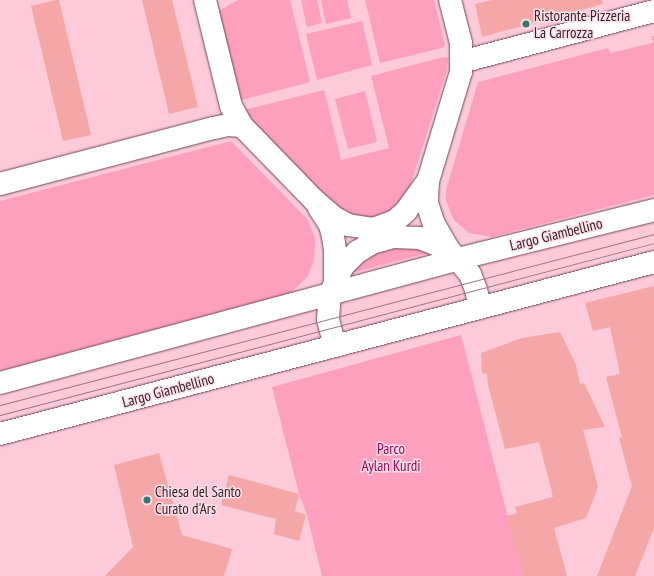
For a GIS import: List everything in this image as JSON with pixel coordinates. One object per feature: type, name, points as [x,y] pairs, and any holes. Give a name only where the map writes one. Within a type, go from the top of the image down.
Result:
[{"type":"street","points":[[205,0],[231,106],[242,126],[314,200],[335,218],[348,225],[373,229],[395,221],[406,211],[428,181]]},
{"type":"street","points":[[450,0],[461,43],[460,72],[428,181],[427,203],[434,224],[453,254],[473,281],[480,306]]},
{"type":"street","points":[[461,62],[654,11]]},
{"type":"street","points":[[0,184],[214,128],[228,125],[242,126]]},
{"type":"street","points":[[314,200],[330,224],[333,236],[335,250],[328,320],[335,346]]},
{"type":"street","name":"Largo Giambellino","points":[[0,383],[332,287],[453,254],[654,210]]},
{"type":"street","points":[[332,287],[343,266],[357,252],[383,239],[393,237],[420,238],[453,254]]},
{"type":"street","name":"Largo Giambellino","points":[[0,434],[335,346],[480,306],[654,262]]},
{"type":"green space","points":[[238,0],[290,0],[310,82],[238,101],[217,12]]},
{"type":"green space","points":[[301,0],[317,0],[322,23],[307,27]]},
{"type":"green space","points":[[321,0],[347,0],[351,18],[326,24]]},
{"type":"green space","points":[[365,0],[434,0],[445,45],[442,48],[380,63]]},
{"type":"green space","points":[[362,21],[372,65],[317,80],[306,34]]},
{"type":"green space","points":[[652,36],[654,36],[654,195],[492,237],[469,233],[454,220],[446,200],[446,190],[478,82],[608,48],[610,53],[653,43]]},
{"type":"green space","points":[[444,57],[448,58],[447,70],[409,190],[403,201],[384,216],[366,219],[342,212],[248,121],[244,110],[324,90],[341,160],[389,148],[371,76]]},
{"type":"green space","points":[[365,91],[377,142],[348,149],[335,99]]},
{"type":"green space","points":[[231,141],[308,220],[315,238],[314,260],[308,276],[293,291],[284,297],[0,371],[0,201]]},
{"type":"green space","points":[[404,241],[428,253],[344,275],[355,258]]},
{"type":"green space","name":"Parco Aylan Kurdi","points":[[461,335],[523,576],[322,576],[307,515],[299,494],[272,387]]},
{"type":"building","points":[[59,0],[91,135],[63,141],[31,6]]},
{"type":"building","points":[[142,0],[172,0],[198,107],[169,114]]},
{"type":"building","points":[[492,0],[602,0],[603,4],[482,37],[475,4]]},
{"type":"building","points":[[654,286],[654,528],[635,576],[597,576],[632,486],[619,438],[622,437],[606,377],[620,374],[610,327],[593,331],[585,303]]},
{"type":"building","points":[[560,332],[576,365],[580,384],[584,383],[605,427],[583,430],[598,487],[586,518],[554,528],[567,576],[523,576],[507,516],[517,513],[515,507],[553,497],[539,442],[505,449],[488,385],[487,374],[482,373],[481,353],[522,338]]},
{"type":"building","name":"Chiesa del Santo Curato d'Ars","points":[[159,453],[182,535],[232,549],[224,576],[105,576],[133,547],[114,465]]},
{"type":"building","points":[[229,475],[299,494],[295,511],[306,515],[299,541],[274,534],[276,519],[221,505]]},
{"type":"tram line","points":[[0,405],[654,234]]},
{"type":"tram line","points":[[0,415],[654,243]]},
{"type":"place","name":"Ristorante Pizzeria La Carrozza","points":[[526,24]]},
{"type":"place","name":"Chiesa del Santo Curato d'Ars","points":[[147,500]]}]
